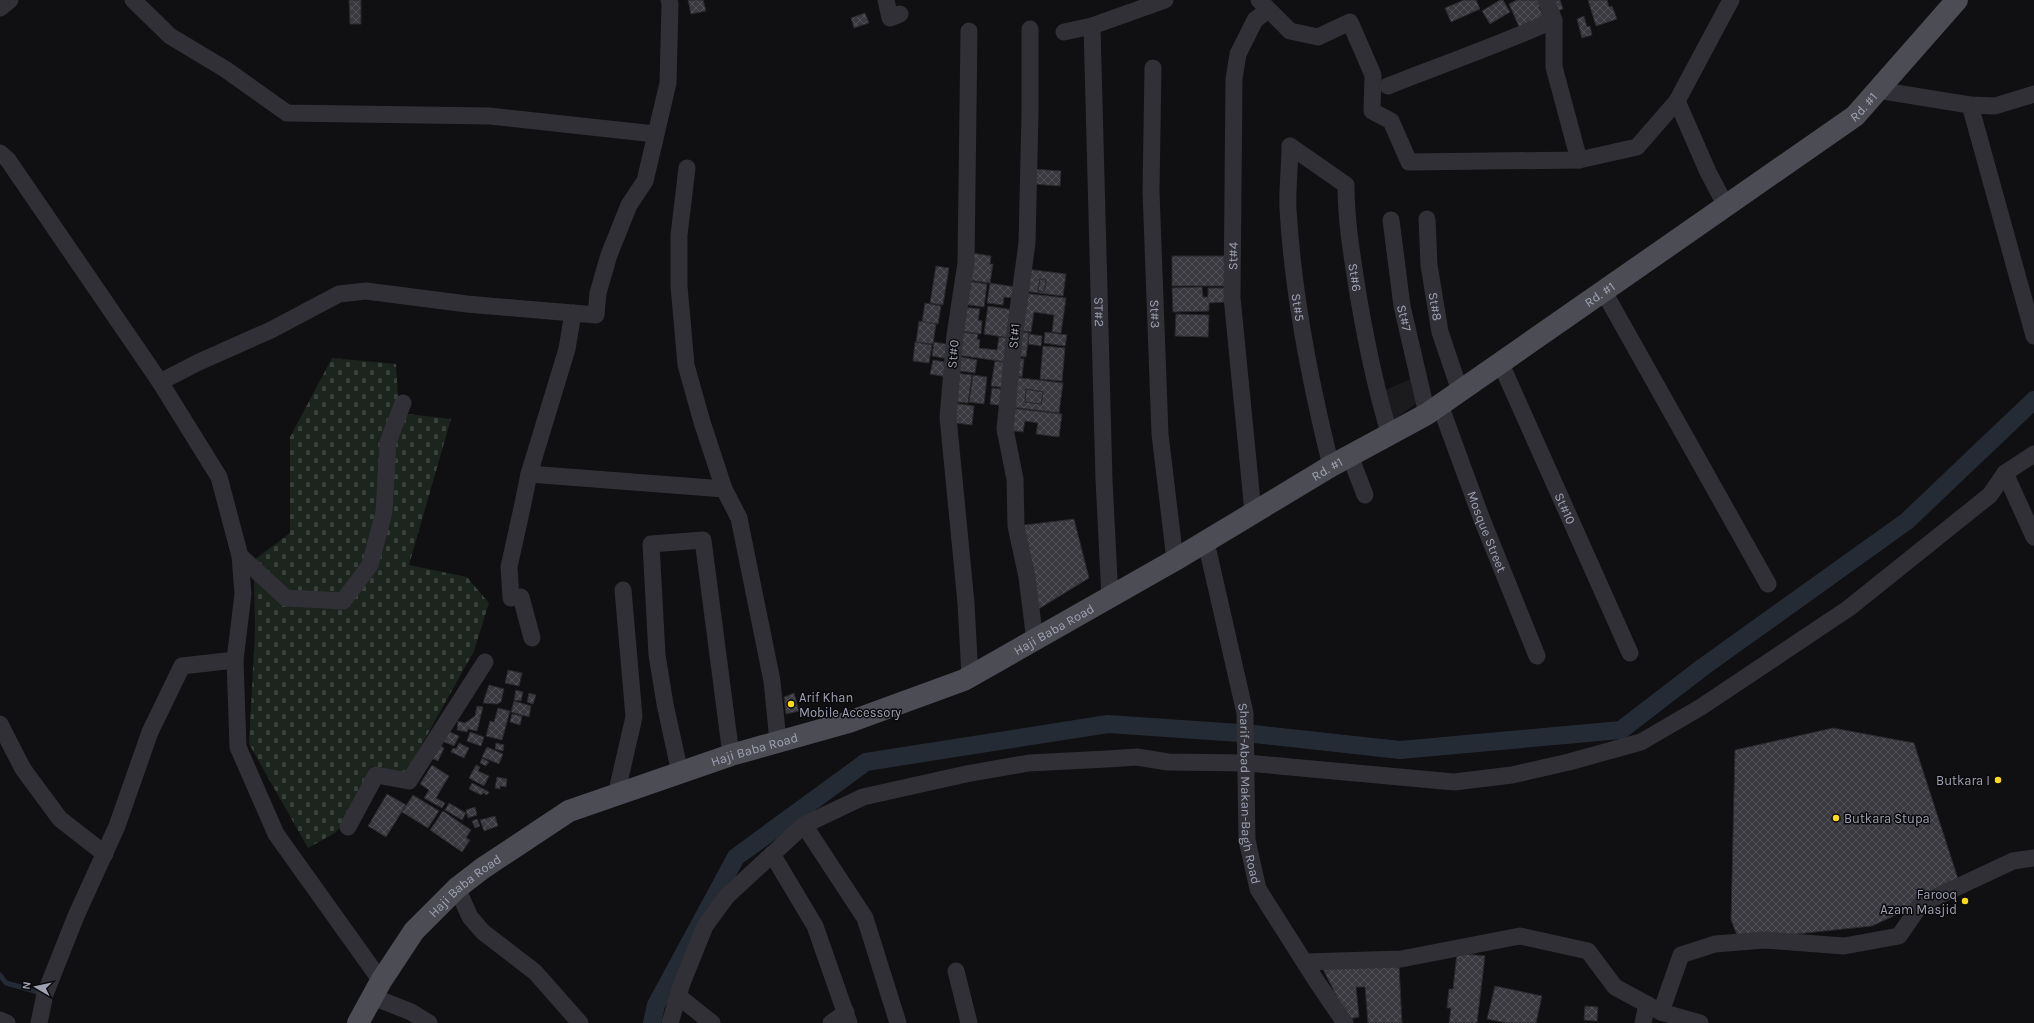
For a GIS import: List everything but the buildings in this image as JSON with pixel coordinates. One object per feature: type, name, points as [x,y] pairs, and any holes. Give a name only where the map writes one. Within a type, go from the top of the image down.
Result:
[{"type":"main road","name":"Rd. #1","points":[[1206,542],[1330,466],[1390,435],[1434,409],[1501,364],[1855,116],[1957,0]]},
{"type":"main road","name":"Haji Baba Road","points":[[358,1023],[377,989],[414,931],[457,888],[483,868],[569,811],[731,755],[849,722],[970,677],[1206,542]]},
{"type":"street","points":[[0,8],[10,0]]},
{"type":"street","points":[[133,0],[170,36],[225,69],[288,113],[490,116],[655,134]]},
{"type":"street","points":[[160,382],[199,362],[271,330],[339,294],[366,291],[467,304],[596,315],[598,293],[608,255],[629,205],[645,180],[668,83],[669,0]]},
{"type":"street","points":[[886,0],[890,18],[900,14]]},
{"type":"street","points":[[1064,32],[1092,26],[1165,0]]},
{"type":"street","points":[[1546,0],[1554,20],[1554,67],[1580,160]]},
{"type":"street","points":[[1263,5],[1290,31],[1318,37],[1350,22],[1373,75],[1372,111],[1391,120],[1409,162],[1580,160],[1637,147],[1677,101],[1731,0]]},
{"type":"street","name":"St#4","points":[[1253,512],[1232,297],[1234,79],[1238,54],[1263,5]]},
{"type":"street","points":[[1388,86],[1467,55],[1500,44],[1554,20]]},
{"type":"street","name":"ST#2","points":[[1092,26],[1104,480],[1110,598]]},
{"type":"street","name":"St#1","points":[[1030,29],[1027,243],[1014,339],[1005,429],[1015,479],[1016,526],[1027,577],[1035,641]]},
{"type":"street","name":"St#0","points":[[969,31],[966,263],[955,335],[948,417],[966,603],[970,677]]},
{"type":"street","name":"St#3","points":[[1153,68],[1151,191],[1159,419],[1175,560]]},
{"type":"street","points":[[1877,90],[1970,105],[1996,106],[2034,94]]},
{"type":"street","points":[[1677,101],[1708,172],[1726,206]]},
{"type":"street","points":[[1970,105],[2034,336]]},
{"type":"street","name":"St#6","points":[[1290,146],[1346,185],[1346,210],[1365,334],[1379,402],[1390,435]]},
{"type":"street","name":"St#5","points":[[1290,146],[1288,207],[1296,297],[1330,466]]},
{"type":"street","points":[[0,153],[8,160],[160,382],[219,477],[240,556],[243,594],[235,660],[238,748],[276,834],[377,989],[429,1023]]},
{"type":"street","points":[[687,168],[679,236],[679,272],[686,365],[702,422],[724,489],[738,518],[772,681],[778,741]]},
{"type":"street","name":"St#8","points":[[1427,219],[1429,265],[1440,332],[1460,391]]},
{"type":"street","name":"St#7","points":[[1391,220],[1402,306],[1434,409]]},
{"type":"street","points":[[1604,292],[1768,584]]},
{"type":"street","points":[[532,638],[516,598],[509,567],[529,474],[567,349],[573,313]]},
{"type":"street","name":"St#10","points":[[1501,364],[1630,653]]},
{"type":"street","points":[[240,556],[286,598],[343,601],[370,566],[384,512],[388,442],[402,403]]},
{"type":"street","name":"Mosque Street","points":[[1434,409],[1481,517],[1537,656]]},
{"type":"street","points":[[670,1023],[678,996],[705,926],[727,896],[804,825],[863,797],[966,774],[1029,763],[1137,758],[1168,762],[1246,760],[1454,782],[1519,773],[1569,762],[1641,742],[1701,707],[1849,608],[1990,495],[2005,473],[2034,454]]},
{"type":"street","points":[[1350,456],[1365,495]]},
{"type":"street","points":[[2005,473],[2034,537]]},
{"type":"street","points":[[529,474],[724,489]]},
{"type":"street","points":[[680,773],[665,704],[657,655],[651,544],[703,540],[731,755]]},
{"type":"street","name":"Sharif-Abad Makan-Bagh Road","points":[[1206,542],[1245,709],[1247,840],[1258,889],[1345,1023]]},
{"type":"street","points":[[616,795],[634,717],[622,590]]},
{"type":"street","points":[[39,1023],[45,994],[76,916],[105,854],[150,732],[182,666],[235,660]]},
{"type":"street","points":[[348,827],[376,774],[409,781],[484,662]]},
{"type":"street","points":[[0,724],[23,769],[60,819],[105,854]]},
{"type":"street","points":[[804,825],[865,918],[898,1023]]},
{"type":"street","points":[[772,854],[815,926],[848,1018],[831,1023]]},
{"type":"street","points":[[1644,1023],[1654,1008],[1681,955],[1715,944],[1765,940],[1844,946],[1898,936],[1921,904],[2013,861],[2034,858]]},
{"type":"street","points":[[457,888],[470,917],[484,932],[535,972],[580,1023]]},
{"type":"street","points":[[1306,962],[1401,959],[1520,936],[1588,951],[1615,988],[1654,1008],[1700,1023]]},
{"type":"street","points":[[956,971],[969,1023]]},
{"type":"street","points":[[678,996],[712,1023]]},
{"type":"street","points":[[0,1020],[7,1023]]},
{"type":"shaded area","points":[[1413,378],[1421,400],[1389,423],[1381,392]]},
{"type":"green space","points":[[332,358],[396,364],[399,413],[451,419],[409,565],[467,577],[489,603],[474,651],[406,773],[372,766],[347,819],[335,833],[308,848],[249,744],[255,631],[254,579],[250,563],[290,533],[290,437]]},
{"type":"waterway","points":[[652,1023],[656,1005],[736,857],[866,762],[1108,724],[1254,734],[1400,750],[1621,730],[1703,667],[1907,521],[2034,400]]},
{"type":"waterway","points":[[0,975],[6,983],[42,993]]},
{"type":"place","name":"Arif Khan Mobile Accessory","points":[[791,704]]},
{"type":"place","name":"Butkara I","points":[[1998,780]]},
{"type":"place","name":"Butkara Stupa","points":[[1836,818]]},
{"type":"place","name":"Farooq Azam Masjid","points":[[1965,901]]}]
